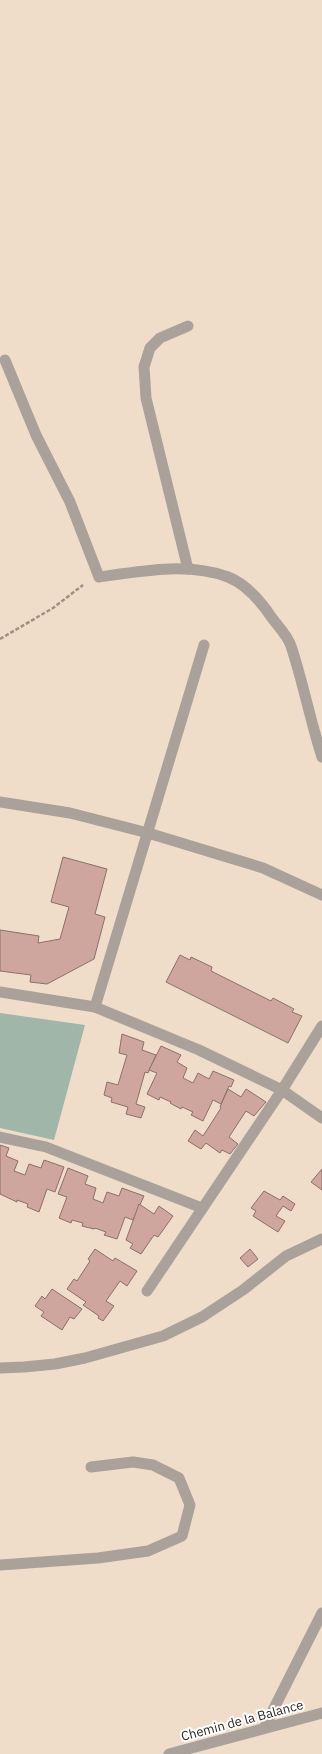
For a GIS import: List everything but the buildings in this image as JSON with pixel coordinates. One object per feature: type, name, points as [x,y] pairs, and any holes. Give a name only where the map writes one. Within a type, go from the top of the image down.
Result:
[{"type":"street","points":[[188,326],[160,338],[150,348],[144,367],[146,398],[188,569]]},
{"type":"street","points":[[5,360],[36,435],[70,502],[99,577],[132,572],[188,569],[229,577],[248,589],[268,611],[290,644],[322,756]]},
{"type":"street","points":[[95,1007],[204,645]]},
{"type":"street","points":[[0,802],[70,813],[148,833],[263,868],[322,896]]},
{"type":"street","points":[[0,992],[95,1007],[199,1050],[282,1090],[322,1118]]},
{"type":"street","points":[[147,1292],[282,1090],[322,1026]]},
{"type":"street","points":[[0,1137],[46,1147],[202,1208]]},
{"type":"street","points":[[0,1368],[55,1364],[85,1358],[163,1336],[202,1317],[243,1290],[286,1256],[322,1239]]},
{"type":"street","points":[[0,1565],[98,1558],[148,1551],[182,1536],[190,1505],[179,1478],[152,1465],[133,1462],[91,1467]]},
{"type":"street","points":[[264,1728],[322,1613]]},
{"type":"street","name":"Chemin de la Balance","points":[[168,1754],[322,1713]]},
{"type":"path","points":[[0,639],[53,608],[78,587],[99,577]]},
{"type":"green space","points":[[0,1013],[85,1025],[54,1140],[0,1128]]}]
